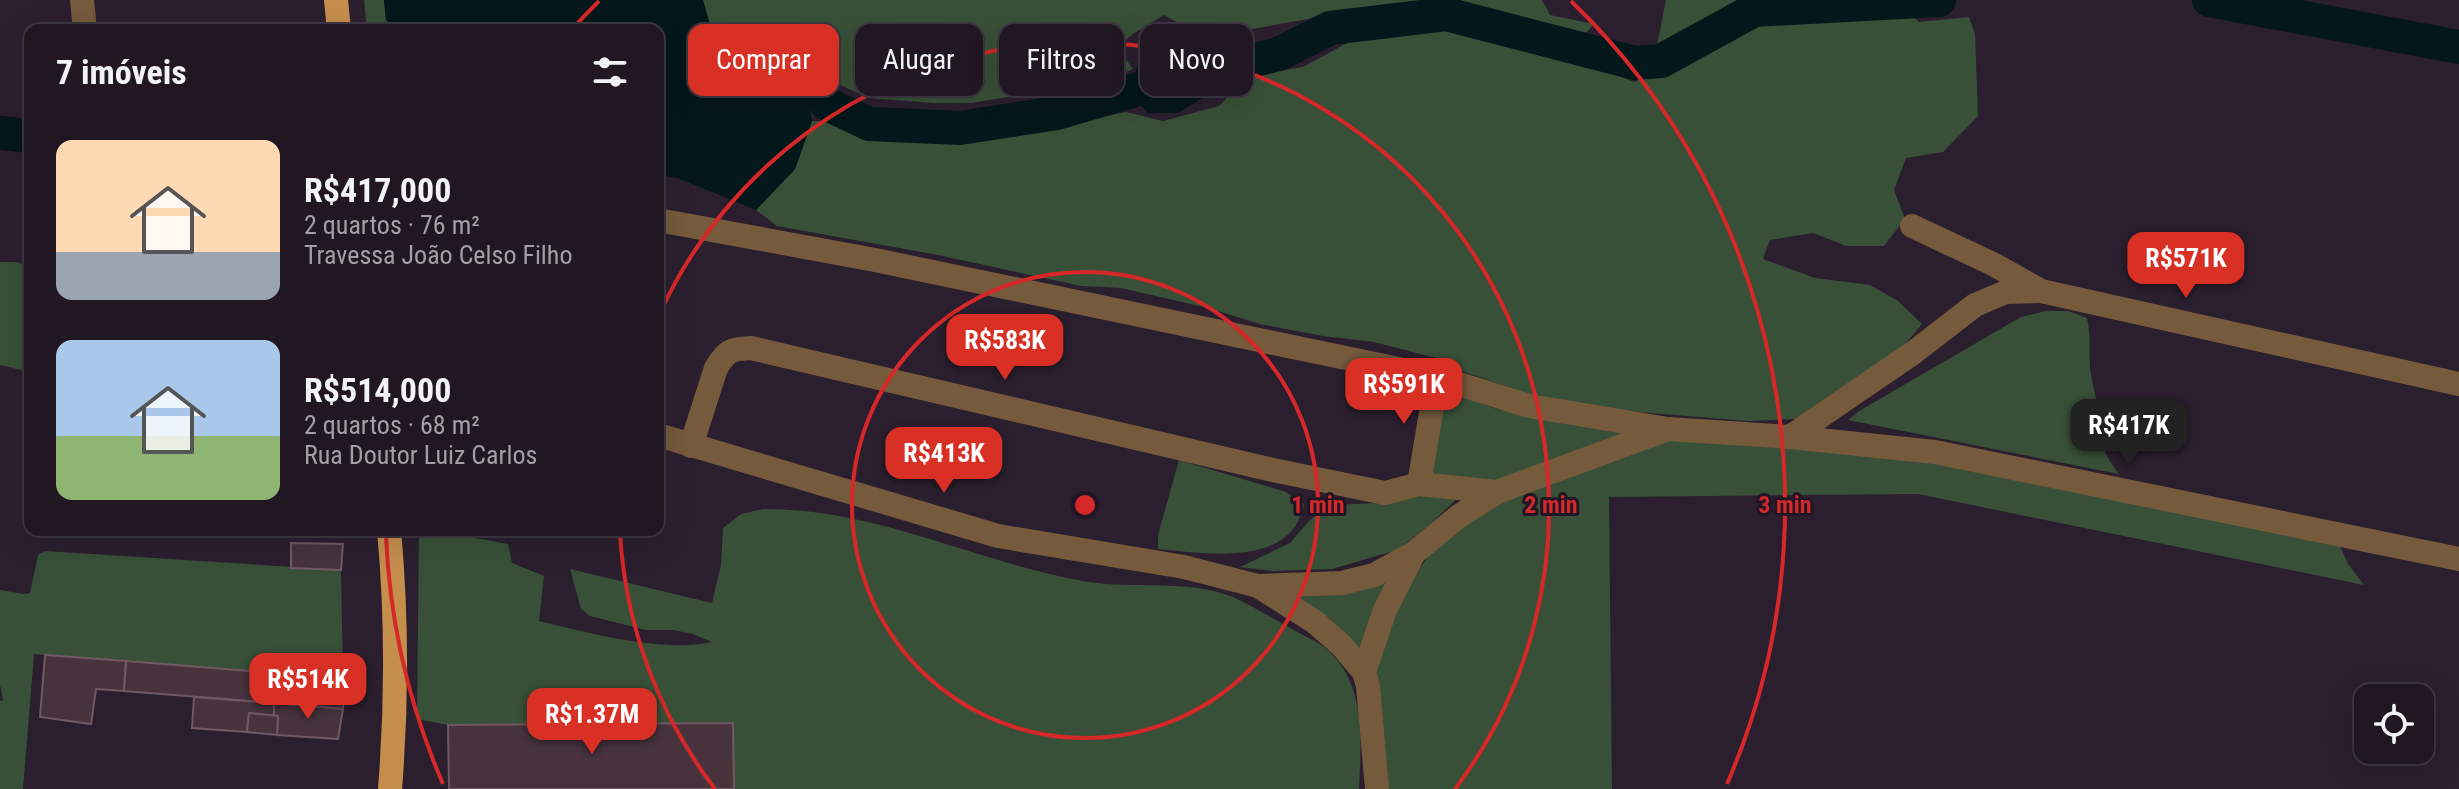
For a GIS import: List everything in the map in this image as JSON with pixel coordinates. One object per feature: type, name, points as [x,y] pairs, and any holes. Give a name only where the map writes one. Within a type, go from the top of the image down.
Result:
[{"type":"main road","points":[[336,0],[338,24]]},
{"type":"main road","points":[[389,536],[396,631],[390,789]]},
{"type":"street","points":[[82,0],[84,24]]},
{"type":"street","points":[[664,221],[890,263],[1437,377],[1529,406],[1668,429],[1790,437],[1935,452],[2459,559]]},
{"type":"street","points":[[1912,226],[1993,264],[2041,291]]},
{"type":"street","points":[[1790,437],[1913,353],[1975,305],[2006,292],[2041,291],[2459,384]]},
{"type":"street","points":[[691,446],[716,368],[733,349],[751,348],[1243,463],[1385,493],[1419,484],[1497,492]]},
{"type":"street","points":[[1419,484],[1437,377]]},
{"type":"street","points":[[1258,586],[1342,583],[1374,575],[1414,553],[1459,516],[1497,492],[1668,429]]},
{"type":"street","points":[[664,437],[998,536],[1224,575],[1258,586],[1315,622],[1342,646],[1364,672],[1368,686],[1377,789]]},
{"type":"street","points":[[1364,672],[1385,610],[1414,553]]},
{"type":"green space","points":[[364,0],[384,0],[386,20],[391,24],[366,24]]},
{"type":"green space","points":[[703,0],[1542,0],[1550,15],[1594,24],[1583,36],[1487,14],[1419,4],[1347,12],[1253,29],[1253,24],[1180,24],[1164,15],[1149,24],[1140,24],[1140,30],[1124,41],[1124,24],[999,24],[999,96],[1013,96],[971,103],[934,103],[865,96],[983,96],[983,24],[855,24],[855,92],[839,85],[839,24],[710,24]]},
{"type":"green space","points":[[1666,0],[1797,0],[1747,3],[1656,50]]},
{"type":"green space","points":[[1886,12],[1910,14],[1919,22],[1969,17],[1975,34],[1978,116],[1943,152],[1906,158],[1894,190],[1905,219],[1884,246],[1846,246],[1813,233],[1770,240],[1763,259],[1815,278],[1870,285],[1898,301],[1922,324],[1889,364],[1798,419],[1748,421],[1590,407],[1526,393],[1450,367],[1436,358],[1374,342],[1260,324],[1208,308],[1121,288],[1081,286],[938,255],[777,226],[756,210],[795,169],[812,121],[837,122],[886,141],[934,141],[997,139],[1126,112],[1163,121],[1219,106],[1229,96],[1253,96],[1253,75],[1303,67],[1351,41],[1390,38],[1387,28],[1444,21],[1546,47],[1634,82],[1663,69],[1750,18]]},
{"type":"green space","points":[[1124,57],[1133,69],[1124,73]]},
{"type":"green space","points":[[0,262],[17,262],[24,265],[24,371],[0,365]]},
{"type":"green space","points":[[2046,311],[2068,311],[2087,318],[2090,368],[2101,438],[2119,474],[1848,420],[2021,317]]},
{"type":"green space","points":[[1448,392],[1497,409],[1649,430],[1500,482],[1433,479],[1431,468],[1442,394]]},
{"type":"green space","points":[[1671,440],[1707,440],[1924,461],[2340,546],[2348,564],[2364,585],[1918,494],[1609,497],[1612,789],[1382,789],[1375,683],[1384,623],[1436,544],[1507,497]]},
{"type":"green space","points":[[1179,460],[1286,492],[1304,504],[1296,525],[1283,539],[1265,548],[1244,552],[1222,554],[1158,549],[1158,535]]},
{"type":"green space","points":[[1438,494],[1459,497],[1397,550],[1332,569],[1273,571],[1240,567],[1290,543],[1328,505],[1379,503]]},
{"type":"green space","points":[[763,509],[846,517],[1088,582],[1180,586],[1216,591],[1233,597],[1317,642],[1338,661],[1348,677],[1358,713],[1359,789],[734,789],[732,723],[448,725],[417,719],[419,536],[465,536],[508,544],[512,563],[544,576],[539,621],[626,640],[693,645],[712,642],[693,634],[646,630],[590,616],[581,609],[570,569],[712,603],[721,565],[723,528],[741,514]]},
{"type":"green space","points":[[45,551],[341,570],[345,679],[34,654],[23,789],[0,789],[0,701],[3,700],[0,685],[0,590],[30,593],[38,555]]},
{"type":"green space","points":[[1390,576],[1363,662],[1291,595]]},
{"type":"shaded area","points":[[384,0],[703,0],[710,24],[688,24],[688,96],[807,96],[812,121],[795,169],[756,210],[678,178],[664,176],[664,24],[391,24],[386,20]]},
{"type":"shaded area","points":[[1139,61],[1140,96],[1206,96],[1178,113],[1147,113],[1135,87]]},
{"type":"building","points":[[291,543],[343,544],[341,570],[291,568]]},
{"type":"building","points":[[45,655],[126,661],[124,691],[96,689],[91,724],[40,717]]},
{"type":"building","points":[[126,661],[276,673],[274,703],[124,691]]},
{"type":"building","points":[[276,673],[345,679],[343,709],[274,703]]},
{"type":"building","points":[[194,697],[274,703],[274,716],[249,713],[247,732],[192,728]]},
{"type":"building","points":[[274,703],[343,709],[338,739],[277,735],[278,716],[274,716]]},
{"type":"building","points":[[249,713],[278,716],[277,735],[247,732]]},
{"type":"building","points":[[733,723],[734,789],[449,789],[448,725]]},
{"type":"waterway","points":[[820,96],[827,104],[869,124],[960,128],[1057,113],[1149,86],[1279,54],[1330,28],[1446,14],[1635,63],[1661,61],[1754,10],[1939,0]]},
{"type":"waterway","points":[[2209,0],[2459,47]]},
{"type":"waterway","points":[[0,133],[24,135]]}]
